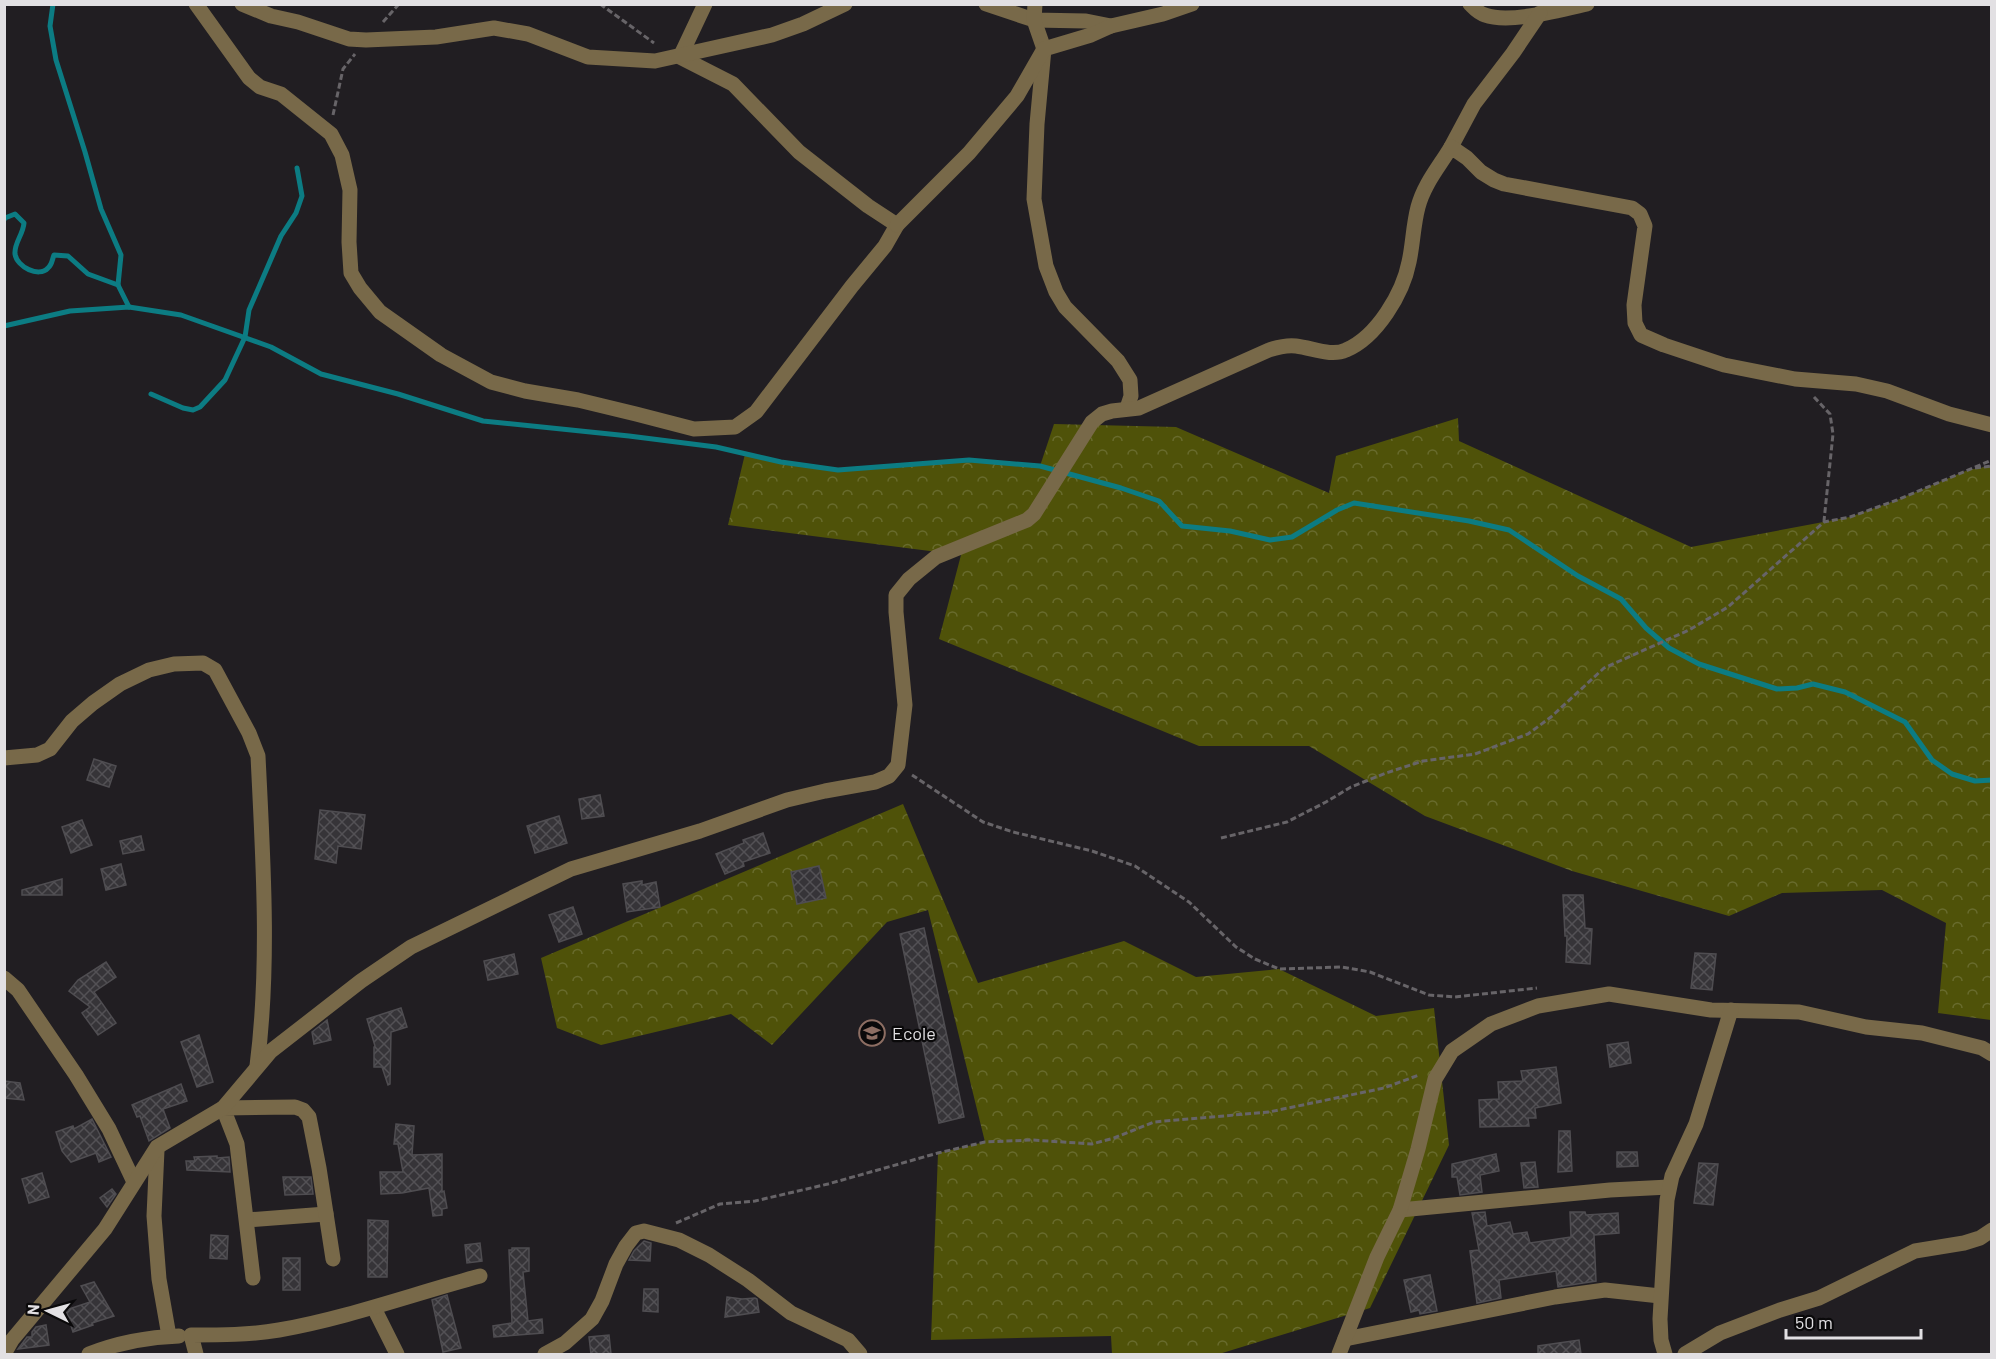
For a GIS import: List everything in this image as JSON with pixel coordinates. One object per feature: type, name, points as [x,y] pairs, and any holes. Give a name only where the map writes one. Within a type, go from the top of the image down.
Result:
[{"type":"street","points":[[196,4],[249,78],[260,87],[281,94],[331,134],[342,155],[350,190],[351,273],[380,312],[441,355],[491,382],[607,407],[694,429],[735,427],[756,412],[885,246],[897,225],[969,153],[1017,96],[1044,49],[1091,35],[1111,26],[1193,5]]},
{"type":"street","points":[[242,4],[271,16],[298,22],[349,39],[436,37],[494,28],[528,34],[588,57],[655,61],[772,35],[803,24],[845,4]]},
{"type":"street","points":[[680,57],[705,4]]},
{"type":"street","points":[[986,4],[1111,26]]},
{"type":"street","points":[[1470,4],[1478,12],[1488,16],[1517,17],[1587,4]]},
{"type":"street","points":[[1035,12],[1044,49],[1037,124],[1034,199],[1046,266],[1056,292],[1065,307],[1118,361],[1130,380],[1131,396],[1127,408]]},
{"type":"street","points":[[4,1354],[12,1340],[105,1229],[157,1147],[223,1108],[271,1051],[333,1002],[411,947],[571,869],[700,831],[787,800],[876,782],[889,776],[898,765],[905,705],[896,595],[909,579],[936,557],[1028,520],[1046,496],[1092,422],[1102,414],[1127,408],[1139,408],[1282,346],[1296,346],[1329,353],[1345,351],[1360,342],[1377,326],[1395,300],[1409,264],[1418,206],[1431,176],[1451,147],[1474,104],[1514,53],[1540,13]]},
{"type":"street","points":[[680,57],[733,84],[800,152],[868,206],[897,225]]},
{"type":"street","points":[[1451,147],[1481,172],[1504,184],[1632,208],[1640,214],[1645,226],[1634,305],[1635,323],[1641,334],[1664,345],[1724,365],[1795,379],[1856,384],[1887,391],[1949,414],[1992,425]]},
{"type":"street","points":[[4,758],[37,755],[50,749],[72,721],[93,703],[120,684],[149,670],[174,664],[203,663],[215,670],[249,733],[258,756],[265,957],[262,1025],[257,1067]]},
{"type":"street","points":[[4,978],[76,1075],[109,1129],[134,1182]]},
{"type":"street","points":[[1339,1354],[1377,1257],[1400,1210],[1435,1079],[1452,1051],[1491,1024],[1538,1006],[1609,994],[1711,1010],[1799,1012],[1866,1027],[1922,1033],[1982,1048],[1992,1054]]},
{"type":"street","points":[[1665,1354],[1661,1340],[1660,1296],[1669,1187],[1696,1124],[1731,1010]]},
{"type":"street","points":[[223,1108],[295,1107],[303,1110],[309,1117],[333,1259]]},
{"type":"street","points":[[223,1108],[237,1144],[253,1278]]},
{"type":"street","points":[[157,1147],[154,1216],[159,1279],[169,1336]]},
{"type":"street","points":[[1400,1210],[1610,1190],[1669,1187]]},
{"type":"street","points":[[246,1220],[326,1214]]},
{"type":"street","points":[[1685,1354],[1720,1333],[1780,1310],[1820,1298],[1915,1251],[1964,1243],[1980,1238],[1992,1230]]},
{"type":"street","points":[[545,1354],[565,1343],[592,1319],[626,1246],[636,1233],[644,1231],[678,1240],[709,1255],[748,1280],[791,1313],[849,1340],[860,1354]]},
{"type":"street","points":[[89,1354],[106,1348],[169,1336],[225,1335],[279,1330],[374,1308],[480,1276]]},
{"type":"street","points":[[1345,1339],[1555,1297],[1605,1290],[1660,1296]]},
{"type":"street","points":[[374,1308],[397,1354]]},
{"type":"street","points":[[191,1335],[196,1354]]},
{"type":"path","points":[[331,134],[334,105],[343,69],[399,4]]},
{"type":"path","points":[[600,4],[652,42],[680,57]]},
{"type":"path","points":[[1795,379],[1830,414],[1833,434],[1824,522]]},
{"type":"path","points":[[1221,838],[1287,822],[1351,787],[1386,773],[1423,761],[1476,754],[1528,734],[1551,717],[1604,668],[1689,630],[1728,607],[1824,522],[1850,517],[1897,500],[1992,460]]},
{"type":"path","points":[[1968,470],[1992,466]]},
{"type":"path","points":[[898,765],[983,822],[1013,832],[1092,851],[1135,866],[1189,902],[1236,947],[1255,959],[1279,969],[1342,967],[1370,972],[1429,995],[1455,997],[1542,987]]},
{"type":"path","points":[[652,1233],[720,1204],[766,1199],[985,1142],[1033,1140],[1092,1144],[1154,1122],[1269,1112],[1384,1088],[1418,1076],[1427,1070]]},
{"type":"green space","points":[[1458,418],[1459,441],[1691,547],[1850,517],[1968,470],[1991,466],[1991,1020],[1938,1013],[1946,923],[1882,890],[1782,893],[1729,916],[1572,871],[1425,816],[1309,746],[1199,746],[939,639],[961,555],[728,525],[745,454],[838,470],[969,460],[1040,466],[1054,424],[1176,427],[1329,493],[1336,456]]},
{"type":"green space","points":[[903,804],[978,983],[1124,941],[1196,977],[1279,969],[1376,1016],[1434,1008],[1449,1145],[1370,1308],[1219,1354],[1112,1354],[1111,1336],[931,1340],[938,1153],[985,1142],[928,910],[887,922],[772,1045],[731,1014],[601,1045],[557,1028],[541,958]]},
{"type":"building","points":[[94,759],[116,766],[109,787],[87,780]]},
{"type":"building","points":[[600,795],[604,816],[582,819],[579,799]]},
{"type":"building","points":[[320,810],[365,815],[361,849],[338,846],[336,863],[315,859]]},
{"type":"building","points":[[559,816],[567,843],[535,853],[527,826]]},
{"type":"building","points":[[82,820],[92,845],[71,853],[62,827]]},
{"type":"building","points":[[763,833],[770,853],[743,862],[744,866],[725,874],[716,854]]},
{"type":"building","points":[[141,836],[144,850],[123,854],[120,841]]},
{"type":"building","points":[[121,864],[126,885],[106,890],[101,869]]},
{"type":"building","points":[[819,866],[826,898],[797,904],[791,872]]},
{"type":"building","points":[[62,879],[62,895],[22,895],[22,890]]},
{"type":"building","points":[[642,881],[642,885],[656,882],[660,907],[627,912],[623,884]]},
{"type":"building","points":[[1563,895],[1583,895],[1585,928],[1592,929],[1590,964],[1566,962],[1567,936],[1565,936]]},
{"type":"building","points":[[573,907],[582,934],[559,942],[549,915]]},
{"type":"building","points":[[924,928],[964,1117],[939,1123],[900,934]]},
{"type":"building","points":[[1695,953],[1716,954],[1712,990],[1691,988]]},
{"type":"building","points":[[514,954],[518,974],[488,980],[484,961]]},
{"type":"building","points":[[106,962],[116,977],[94,992],[116,1023],[98,1035],[82,1013],[90,1007],[69,991],[78,980]]},
{"type":"building","points":[[401,1008],[407,1027],[391,1032],[390,1084],[388,1085],[382,1067],[374,1067],[375,1046],[367,1019]]},
{"type":"building","points":[[327,1020],[331,1040],[314,1044],[312,1032]]},
{"type":"building","points":[[199,1035],[213,1082],[197,1087],[181,1042]]},
{"type":"building","points":[[1628,1042],[1631,1063],[1610,1067],[1607,1045]]},
{"type":"building","points":[[1556,1067],[1561,1103],[1535,1108],[1536,1118],[1528,1118],[1529,1126],[1480,1127],[1479,1100],[1499,1099],[1498,1082],[1523,1081],[1521,1071]]},
{"type":"building","points":[[4,1081],[20,1083],[24,1100],[4,1098]]},
{"type":"building","points":[[181,1084],[187,1101],[163,1109],[170,1128],[149,1141],[140,1116],[137,1117],[132,1105]]},
{"type":"building","points":[[92,1119],[111,1157],[99,1162],[96,1153],[71,1162],[62,1151],[56,1132],[73,1126],[74,1129]]},
{"type":"building","points":[[396,1124],[414,1126],[412,1155],[442,1154],[442,1192],[444,1191],[447,1208],[442,1209],[442,1215],[433,1216],[429,1188],[381,1194],[380,1172],[403,1172],[398,1144],[394,1144]]},
{"type":"building","points":[[1559,1131],[1570,1131],[1572,1171],[1558,1172]]},
{"type":"building","points":[[1617,1152],[1637,1152],[1638,1166],[1617,1167]]},
{"type":"building","points":[[1496,1154],[1499,1171],[1480,1175],[1482,1192],[1460,1195],[1457,1177],[1452,1177],[1452,1164]]},
{"type":"building","points":[[217,1156],[217,1158],[229,1157],[230,1172],[187,1170],[186,1161],[195,1161],[194,1157]]},
{"type":"building","points":[[1535,1162],[1538,1187],[1524,1188],[1521,1163]]},
{"type":"building","points":[[1699,1163],[1718,1164],[1713,1205],[1694,1203]]},
{"type":"building","points":[[42,1173],[49,1197],[29,1203],[22,1179]]},
{"type":"building","points":[[283,1177],[311,1177],[313,1194],[285,1195]]},
{"type":"building","points":[[112,1189],[116,1194],[107,1207],[100,1198]]},
{"type":"building","points":[[1485,1212],[1487,1226],[1510,1222],[1513,1234],[1527,1232],[1530,1243],[1571,1237],[1570,1212],[1585,1212],[1586,1215],[1618,1213],[1619,1233],[1594,1235],[1596,1281],[1558,1287],[1556,1271],[1499,1280],[1501,1298],[1477,1303],[1470,1251],[1479,1250],[1472,1213]]},
{"type":"building","points":[[368,1220],[388,1221],[387,1277],[368,1277]]},
{"type":"building","points":[[211,1235],[228,1236],[227,1259],[210,1258]]},
{"type":"building","points":[[644,1241],[651,1243],[650,1261],[629,1260],[634,1251]]},
{"type":"building","points":[[480,1243],[482,1261],[467,1263],[465,1245]]},
{"type":"building","points":[[529,1248],[529,1271],[523,1272],[528,1321],[542,1319],[543,1333],[494,1337],[493,1326],[512,1323],[509,1250]]},
{"type":"building","points":[[283,1258],[300,1258],[300,1290],[283,1290]]},
{"type":"building","points":[[1430,1275],[1437,1311],[1420,1314],[1419,1310],[1411,1312],[1404,1280]]},
{"type":"building","points":[[94,1282],[114,1316],[73,1332],[66,1310],[90,1302],[81,1286]]},
{"type":"building","points":[[644,1289],[658,1289],[658,1312],[643,1311]]},
{"type":"building","points":[[447,1295],[461,1348],[443,1352],[432,1300]]},
{"type":"building","points":[[727,1297],[755,1298],[759,1312],[725,1317]]},
{"type":"building","points":[[46,1325],[49,1345],[18,1349],[27,1337],[32,1337],[32,1332],[36,1327]]},
{"type":"building","points":[[609,1335],[611,1354],[591,1354],[589,1337]]},
{"type":"building","points":[[1579,1340],[1581,1354],[1538,1354],[1538,1346]]},
{"type":"waterway","points":[[53,4],[50,26],[56,60],[101,209],[121,255],[118,285]]},
{"type":"waterway","points":[[151,394],[193,410],[200,407],[225,380],[245,337],[249,310],[281,236],[296,213],[302,196],[297,168]]},
{"type":"waterway","points":[[4,220],[15,214],[24,223],[15,254],[24,267],[29,270],[44,271],[50,265],[54,255],[68,256],[88,274],[118,285],[129,307]]},
{"type":"waterway","points":[[4,326],[70,311],[129,307],[181,315],[271,347],[321,374],[398,394],[483,421],[716,447],[781,462],[838,470],[969,460],[1040,466],[1159,501],[1182,526],[1230,531],[1270,540],[1292,537],[1337,510],[1354,503],[1469,521],[1509,530],[1578,576],[1621,599],[1646,628],[1669,648],[1699,664],[1777,689],[1813,684],[1845,692],[1905,722],[1932,760],[1952,774],[1975,781],[1992,780]]},
{"type":"place","name":"Ecole","points":[[872,1033]]}]
